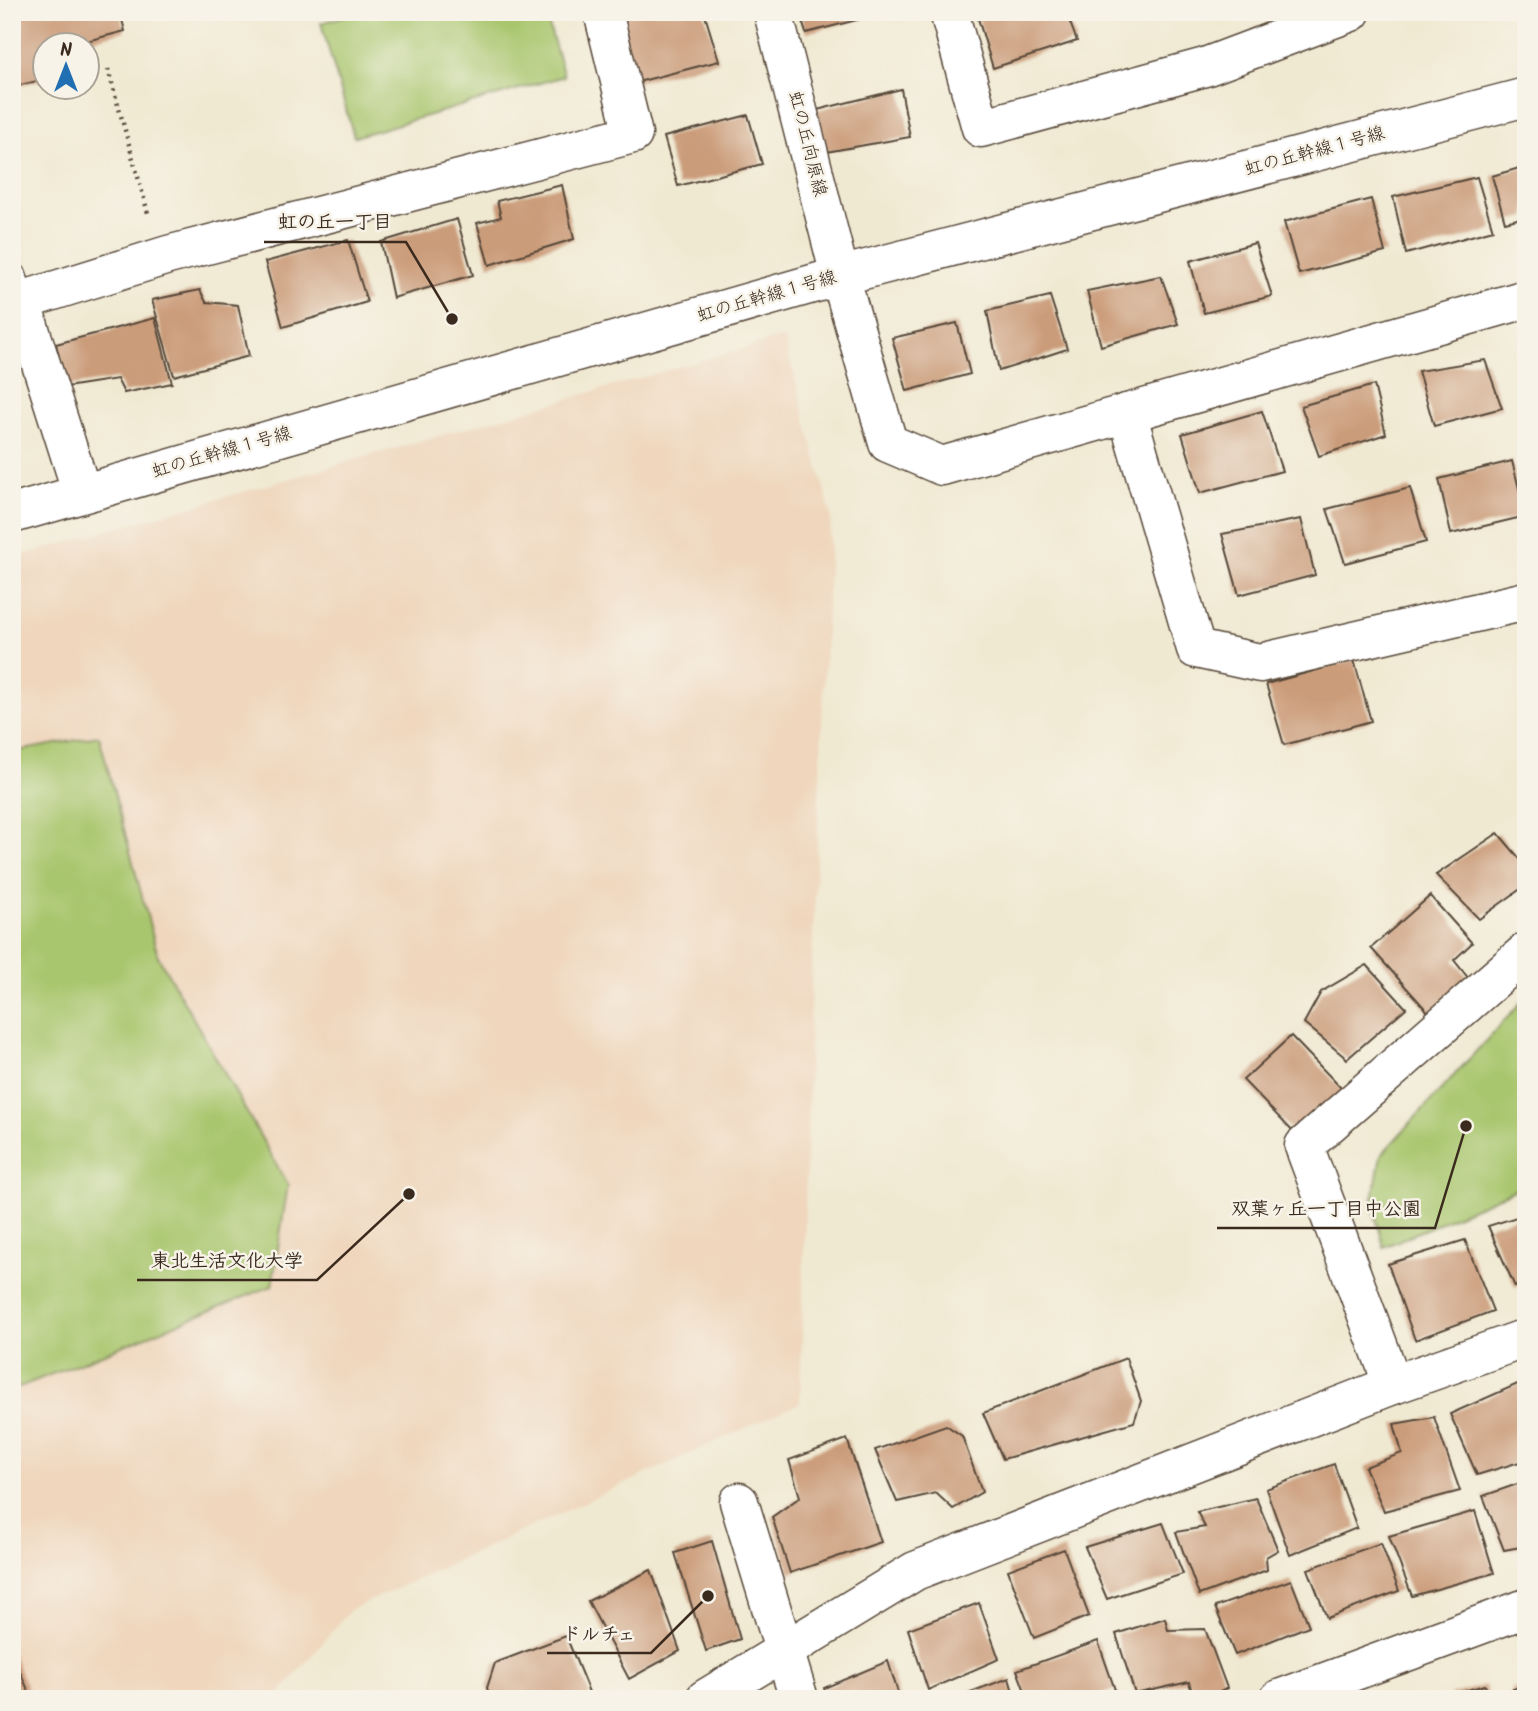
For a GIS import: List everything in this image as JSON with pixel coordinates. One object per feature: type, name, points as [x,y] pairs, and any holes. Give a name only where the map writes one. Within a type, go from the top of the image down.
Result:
[{"type":"street","points":[[82,493],[17,288],[168,255],[633,134],[603,12]]},
{"type":"street","name":"虹の丘向原線","points":[[773,12],[840,276],[888,443],[942,467],[1126,414]]},
{"type":"street","points":[[949,12],[981,128],[1205,67],[1350,12]]},
{"type":"street","name":"虹の丘幹線１号線","points":[[12,514],[840,276],[1526,97]]},
{"type":"street","points":[[1526,299],[1126,414],[1196,649],[1260,663],[1526,601]]},
{"type":"street","points":[[1393,1385],[1304,1146],[1526,952]]},
{"type":"street","points":[[705,1699],[915,1571],[1393,1385],[1526,1338]]},
{"type":"street","points":[[739,1502],[799,1699]]},
{"type":"street","points":[[1279,1699],[1526,1608]]},
{"type":"path","points":[[108,69],[150,219],[168,255]]},
{"type":"shaded area","points":[[784,337],[831,515],[811,984],[800,1403],[350,1610],[275,1699],[12,1699],[12,558]]},
{"type":"green space","points":[[358,12],[545,12],[564,76],[354,137],[321,23]]},
{"type":"green space","points":[[99,736],[158,956],[288,1185],[272,1286],[12,1390],[12,752]]},
{"type":"green space","points":[[1526,997],[1526,1185],[1384,1247],[1372,1204],[1381,1155]]},
{"type":"building","points":[[12,12],[120,12],[125,31],[102,37],[102,32],[32,32],[32,82],[12,87]]},
{"type":"building","points":[[613,12],[704,12],[719,61],[630,84]]},
{"type":"building","points":[[799,12],[883,12],[884,13],[806,33]]},
{"type":"building","points":[[985,12],[1066,12],[1077,41],[993,68],[977,15]]},
{"type":"building","points":[[901,89],[910,137],[826,152],[817,110]]},
{"type":"building","points":[[748,115],[762,164],[678,186],[664,137]]},
{"type":"building","points":[[1526,166],[1526,217],[1505,222],[1492,176]]},
{"type":"building","points":[[1477,177],[1493,230],[1406,254],[1393,197]]},
{"type":"building","points":[[562,185],[574,239],[489,265],[477,223],[501,217],[497,201]]},
{"type":"building","points":[[1371,199],[1385,252],[1299,274],[1284,222]]},
{"type":"building","points":[[457,219],[473,275],[393,298],[381,242]]},
{"type":"building","points":[[348,240],[367,302],[283,327],[265,262]]},
{"type":"building","points":[[1255,243],[1272,296],[1204,313],[1190,261]]},
{"type":"building","points":[[1161,276],[1178,324],[1101,346],[1087,291]]},
{"type":"building","points":[[200,290],[206,302],[238,305],[249,356],[174,376],[152,300]]},
{"type":"building","points":[[1050,296],[1067,349],[999,371],[987,311]]},
{"type":"building","points":[[155,318],[172,383],[124,393],[117,379],[66,387],[56,344]]},
{"type":"building","points":[[957,323],[970,374],[907,391],[892,338]]},
{"type":"building","points":[[1485,360],[1502,408],[1434,426],[1418,371]]},
{"type":"building","points":[[1374,385],[1386,434],[1319,456],[1301,406]]},
{"type":"building","points":[[1262,411],[1282,471],[1200,493],[1182,434]]},
{"type":"building","points":[[1512,461],[1526,516],[1451,534],[1439,479]]},
{"type":"building","points":[[1410,488],[1426,542],[1345,563],[1327,509]]},
{"type":"building","points":[[1301,519],[1315,575],[1239,595],[1222,534]]},
{"type":"building","points":[[1354,660],[1371,721],[1284,745],[1266,684]]},
{"type":"building","points":[[1498,833],[1526,866],[1526,885],[1479,919],[1436,875]]},
{"type":"building","points":[[1430,896],[1472,943],[1454,960],[1469,979],[1429,1013],[1371,948]]},
{"type":"building","points":[[1367,965],[1406,1008],[1347,1059],[1304,1023],[1321,992]]},
{"type":"building","points":[[1291,1036],[1344,1091],[1299,1138],[1243,1080]]},
{"type":"building","points":[[1526,1214],[1526,1283],[1515,1287],[1488,1226]]},
{"type":"building","points":[[1465,1240],[1493,1311],[1415,1340],[1388,1264]]},
{"type":"building","points":[[1126,1358],[1141,1401],[1134,1422],[1003,1459],[983,1413]]},
{"type":"building","points":[[1522,1382],[1526,1392],[1526,1460],[1477,1475],[1450,1414]]},
{"type":"building","points":[[1434,1417],[1460,1491],[1384,1511],[1365,1467],[1402,1453],[1394,1424]]},
{"type":"building","points":[[946,1425],[962,1436],[982,1492],[953,1509],[936,1493],[897,1502],[875,1450]]},
{"type":"building","points":[[847,1439],[881,1542],[790,1573],[772,1517],[800,1497],[789,1460]]},
{"type":"building","points":[[1334,1464],[1357,1528],[1290,1555],[1266,1489]]},
{"type":"building","points":[[1526,1481],[1526,1546],[1504,1550],[1483,1496]]},
{"type":"building","points":[[1256,1498],[1278,1550],[1266,1557],[1267,1570],[1199,1595],[1176,1532],[1205,1527],[1197,1512]]},
{"type":"building","points":[[1475,1511],[1494,1573],[1412,1596],[1389,1536]]},
{"type":"building","points":[[1163,1523],[1183,1574],[1107,1599],[1085,1547]]},
{"type":"building","points":[[712,1541],[740,1639],[706,1651],[675,1553]]},
{"type":"building","points":[[1381,1543],[1399,1591],[1327,1618],[1308,1569]]},
{"type":"building","points":[[1064,1549],[1089,1616],[1034,1638],[1008,1570]]},
{"type":"building","points":[[651,1570],[680,1651],[629,1679],[588,1601]]},
{"type":"building","points":[[1291,1580],[1309,1626],[1235,1655],[1215,1607]]},
{"type":"building","points":[[979,1603],[999,1659],[928,1690],[908,1629]]},
{"type":"building","points":[[1165,1618],[1168,1630],[1205,1629],[1227,1688],[1208,1699],[1194,1699],[1189,1682],[1135,1694],[1116,1634]]},
{"type":"building","points":[[566,1636],[591,1697],[491,1699],[487,1688],[495,1663]]},
{"type":"building","points":[[1098,1641],[1115,1690],[1089,1699],[1028,1699],[1017,1670]]},
{"type":"building","points":[[12,1653],[32,1699],[12,1699]]},
{"type":"building","points":[[888,1661],[900,1699],[827,1699],[824,1688]]},
{"type":"building","points":[[1009,1678],[1015,1699],[954,1699],[954,1698]]},
{"type":"building","points":[[1485,1685],[1490,1699],[1451,1699],[1450,1695]]},
{"type":"building","points":[[1526,1685],[1526,1699],[1513,1699],[1510,1690]]},
{"type":"place","name":"虹の丘一丁目","points":[[452,319]]},
{"type":"place","name":"双葉ヶ丘一丁目中公園","points":[[1466,1126]]},
{"type":"place","name":"東北生活文化大学","points":[[409,1194]]},
{"type":"place","name":"ドルチェ","points":[[708,1596]]}]
